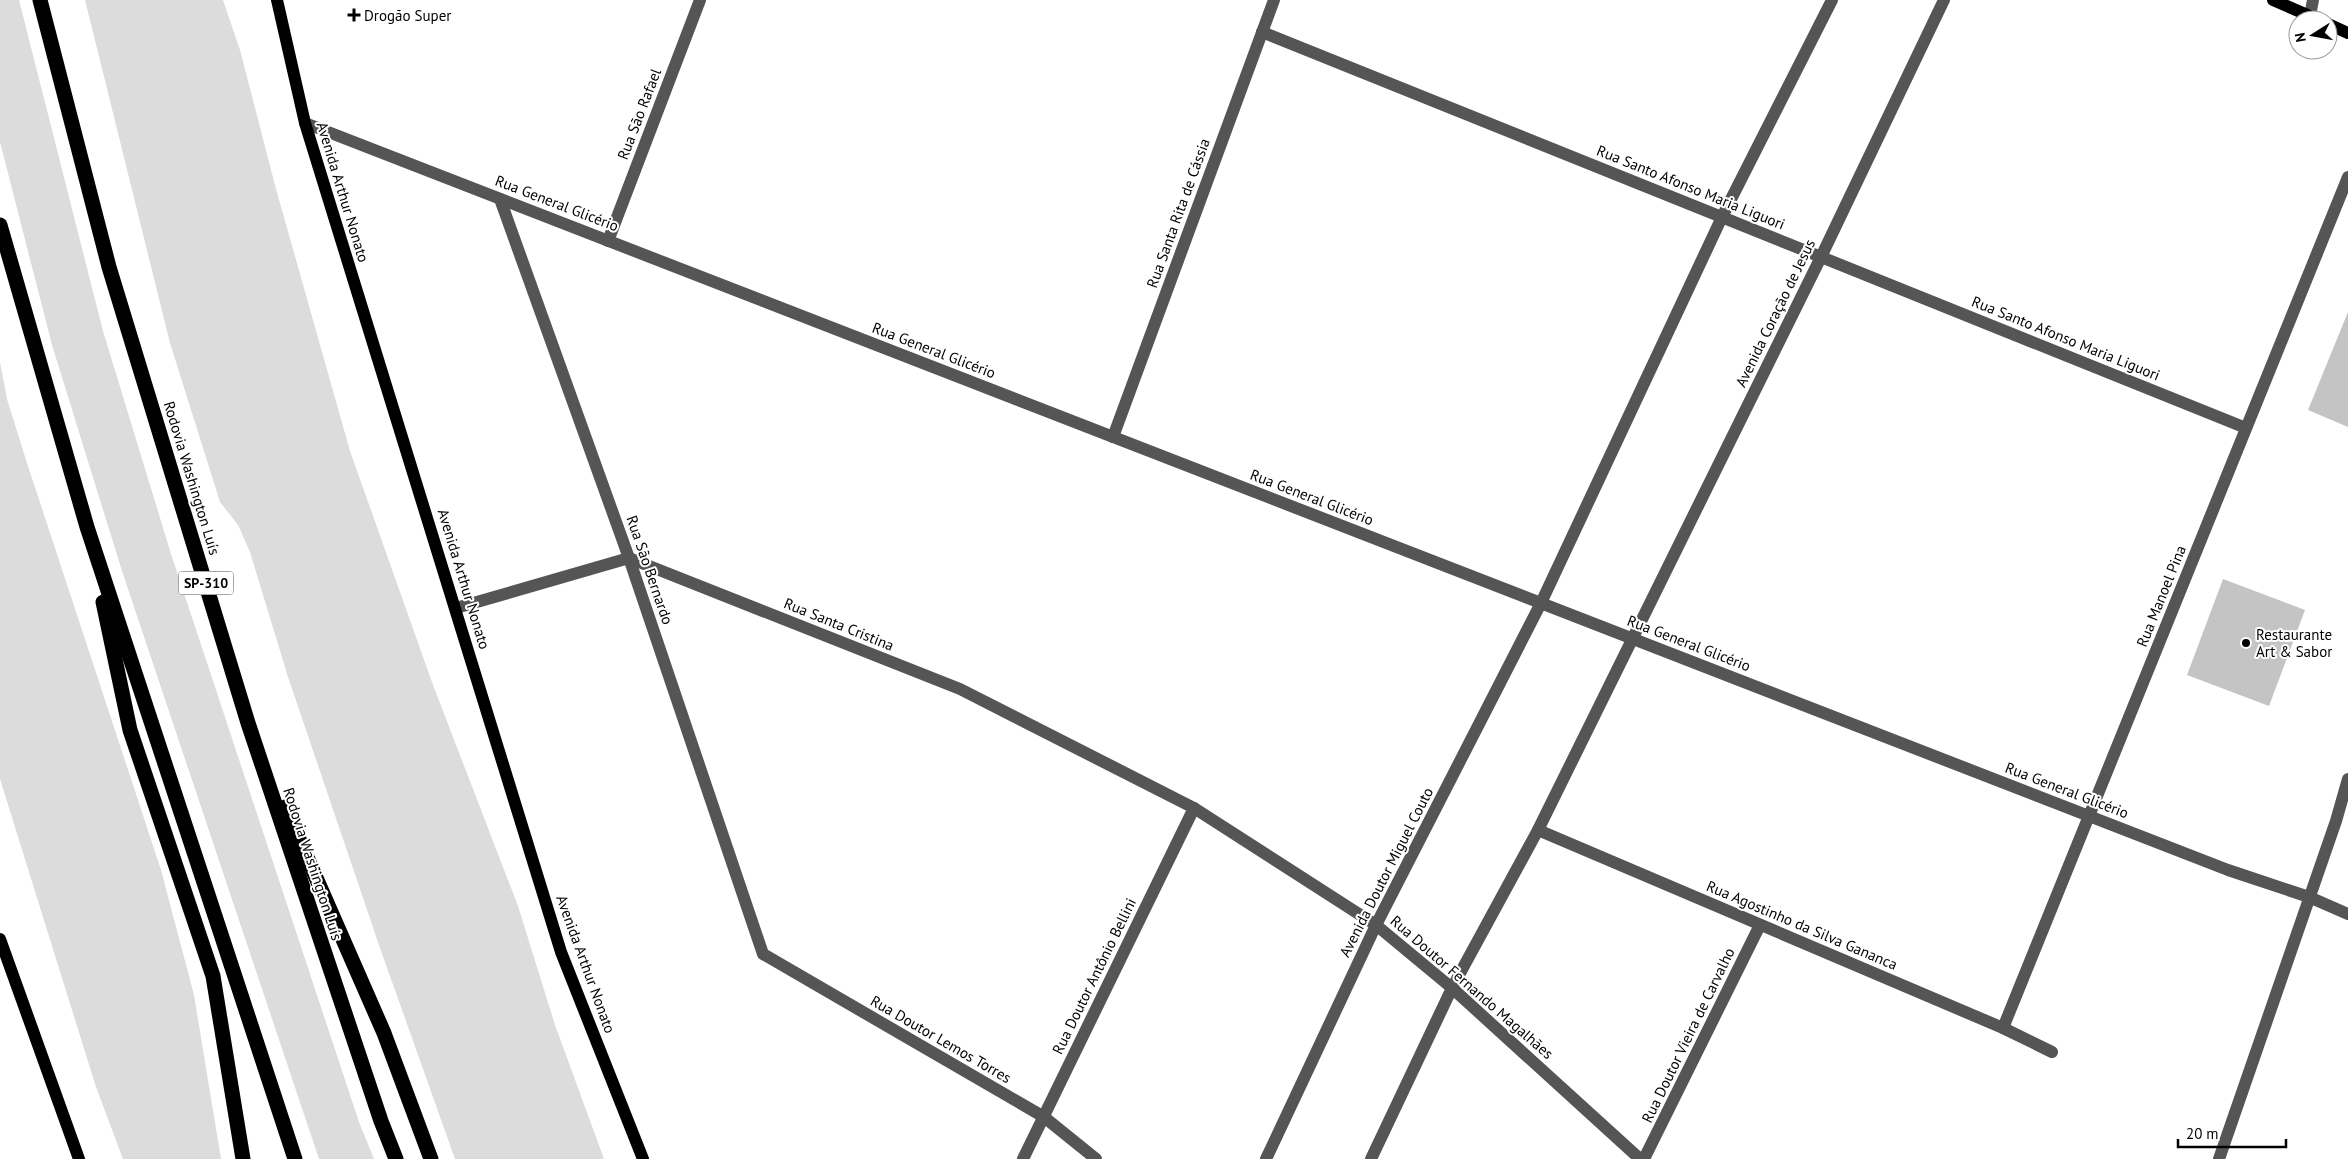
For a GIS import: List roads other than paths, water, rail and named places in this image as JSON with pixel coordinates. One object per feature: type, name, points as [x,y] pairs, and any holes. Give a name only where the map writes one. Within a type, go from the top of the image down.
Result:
[{"type":"highway","name":"Rodovia Washington Luís","points":[[40,0],[109,267],[248,722],[381,1120],[396,1159]]},
{"type":"highway","points":[[0,225],[87,527],[295,1159]]},
{"type":"highway","points":[[87,527],[130,730],[213,976],[243,1159]]},
{"type":"highway","points":[[248,722],[384,1033],[431,1159]]},
{"type":"main road","name":"Avenida Arthur Nonato","points":[[277,0],[305,123],[561,952],[643,1159]]},
{"type":"main road","points":[[2273,0],[2296,10]]},
{"type":"main road","points":[[0,939],[79,1159]]},
{"type":"street","name":"Rua São Rafael","points":[[608,240],[700,0]]},
{"type":"street","name":"Rua Santa Rita de Cássia","points":[[1113,436],[1274,0]]},
{"type":"street","points":[[1541,603],[1722,217],[1832,0]]},
{"type":"street","name":"Avenida Coração de Jesus","points":[[1632,638],[1821,257],[1944,0]]},
{"type":"street","name":"Rua Santo Afonso Maria Liguori","points":[[1262,32],[2246,428]]},
{"type":"street","name":"Rua General Glicério","points":[[305,123],[2228,870],[2309,897],[2348,914]]},
{"type":"street","name":"Rua Manoel Pina","points":[[2003,1028],[2348,177]]},
{"type":"street","name":"Rua São Bernardo","points":[[500,198],[629,558],[763,954]]},
{"type":"street","points":[[456,608],[629,558]]},
{"type":"street","name":"Rua Santa Cristina","points":[[629,558],[960,689],[1194,808]]},
{"type":"street","name":"Avenida Doutor Miguel Couto","points":[[1266,1159],[1376,925],[1541,603]]},
{"type":"street","points":[[1371,1159],[1452,988],[1538,830],[1632,638]]},
{"type":"street","points":[[2219,1159],[2336,822],[2348,779]]},
{"type":"street","name":"Rua Doutor Fernando Magalhães","points":[[1194,808],[1376,925],[1452,988],[1642,1159]]},
{"type":"street","name":"Rua Doutor Antônio Bellini","points":[[1022,1159],[1044,1118],[1194,808]]},
{"type":"street","name":"Rua Agostinho da Silva Gananca","points":[[1538,830],[2003,1028],[2052,1052]]},
{"type":"street","name":"Rua Doutor Vieira de Carvalho","points":[[1642,1159],[1760,925]]},
{"type":"street","name":"Rua Doutor Lemos Torres","points":[[763,954],[1044,1118],[1096,1159]]},
{"type":"place","name":"Drogão Super","points":[[354,15]]},
{"type":"place","name":"Restaurante Art & Sabor","points":[[2246,643]]}]
